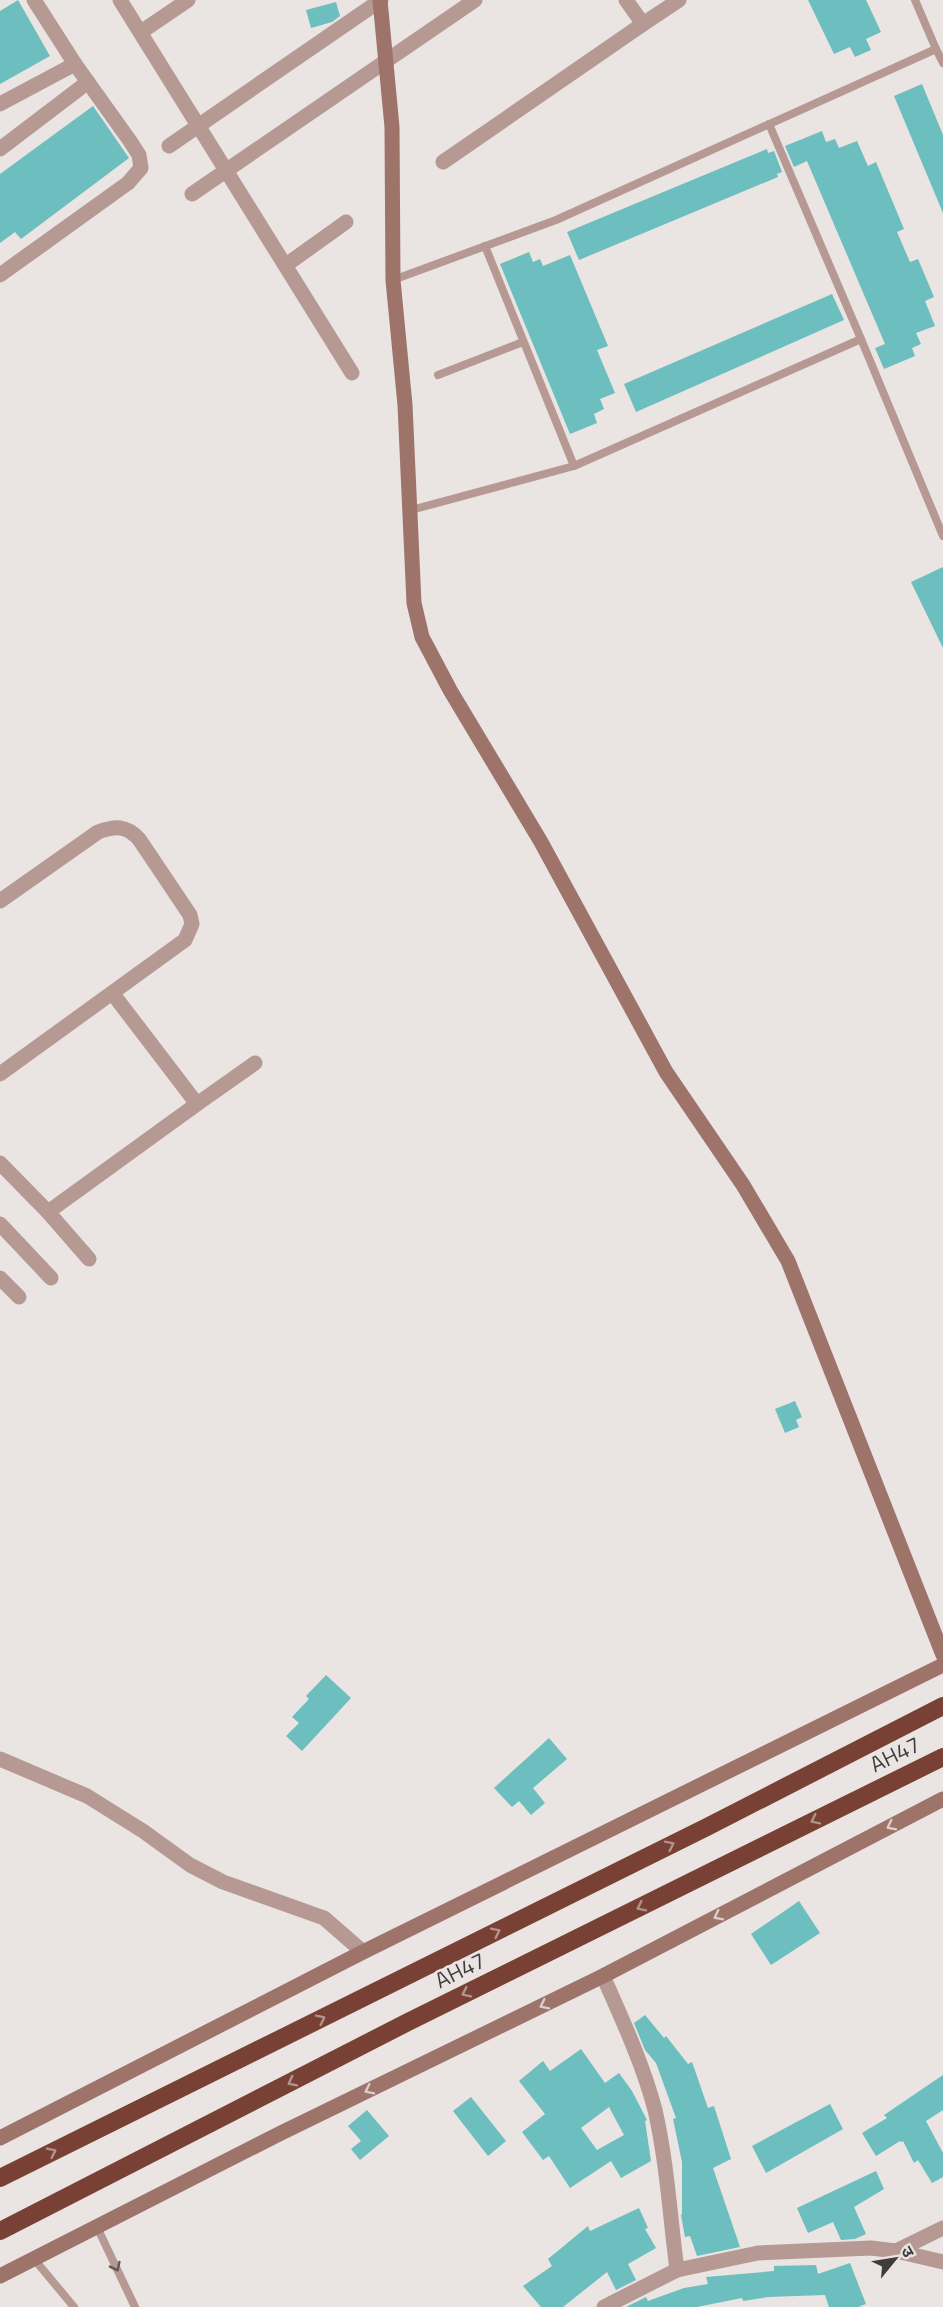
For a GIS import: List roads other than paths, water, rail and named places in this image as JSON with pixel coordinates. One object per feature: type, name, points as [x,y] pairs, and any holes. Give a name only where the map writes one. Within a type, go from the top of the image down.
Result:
[{"type":"highway","name":"AH47","points":[[0,2178],[705,1828],[943,1706]]},
{"type":"highway","name":"AH47","points":[[0,2231],[408,2022],[943,1757]]},
{"type":"street","points":[[0,275],[128,183],[141,168],[139,155],[75,64],[34,0]]},
{"type":"street","points":[[120,0],[228,170],[352,373]]},
{"type":"street","points":[[141,32],[188,0]]},
{"type":"street","points":[[169,146],[380,0],[392,127],[393,280],[405,405],[414,603],[422,637],[450,690],[541,842],[666,1072],[743,1185],[788,1261],[943,1655]]},
{"type":"street","points":[[192,194],[475,0]]},
{"type":"street","points":[[626,0],[643,24]]},
{"type":"street","points":[[443,162],[679,0]]},
{"type":"street","points":[[0,104],[75,64]]},
{"type":"street","points":[[0,149],[88,82]]},
{"type":"street","points":[[286,265],[346,222]]},
{"type":"street","points":[[0,902],[98,832],[115,826],[130,830],[139,839],[190,915],[192,924],[185,940],[0,1074]]},
{"type":"street","points":[[113,994],[198,1104]]},
{"type":"street","points":[[48,1212],[255,1063]]},
{"type":"street","points":[[0,1163],[48,1212],[89,1259]]},
{"type":"street","points":[[0,1224],[51,1278]]},
{"type":"street","points":[[0,1278],[18,1297]]},
{"type":"street","points":[[0,2138],[363,1952],[943,1665]]},
{"type":"street","points":[[0,1759],[87,1796],[143,1831],[190,1865],[223,1882],[324,1918],[363,1952]]},
{"type":"street","points":[[0,2276],[279,2134],[603,1976],[943,1799]]},
{"type":"street","points":[[603,1976],[635,2052],[654,2109],[663,2157],[677,2270]]},
{"type":"street","points":[[896,2251],[943,2228]]},
{"type":"street","points":[[604,2307],[677,2270],[758,2253],[871,2248],[896,2251],[943,2262]]},
{"type":"lane","points":[[915,0],[943,63]]},
{"type":"lane","points":[[393,280],[556,220],[936,49]]},
{"type":"lane","points":[[769,124],[943,536]]},
{"type":"lane","points":[[484,246],[574,466]]},
{"type":"lane","points":[[411,510],[574,466],[861,339]]},
{"type":"lane","points":[[438,375],[523,342]]},
{"type":"lane","points":[[97,2227],[135,2307]]},
{"type":"lane","points":[[34,2259],[74,2307]]}]
